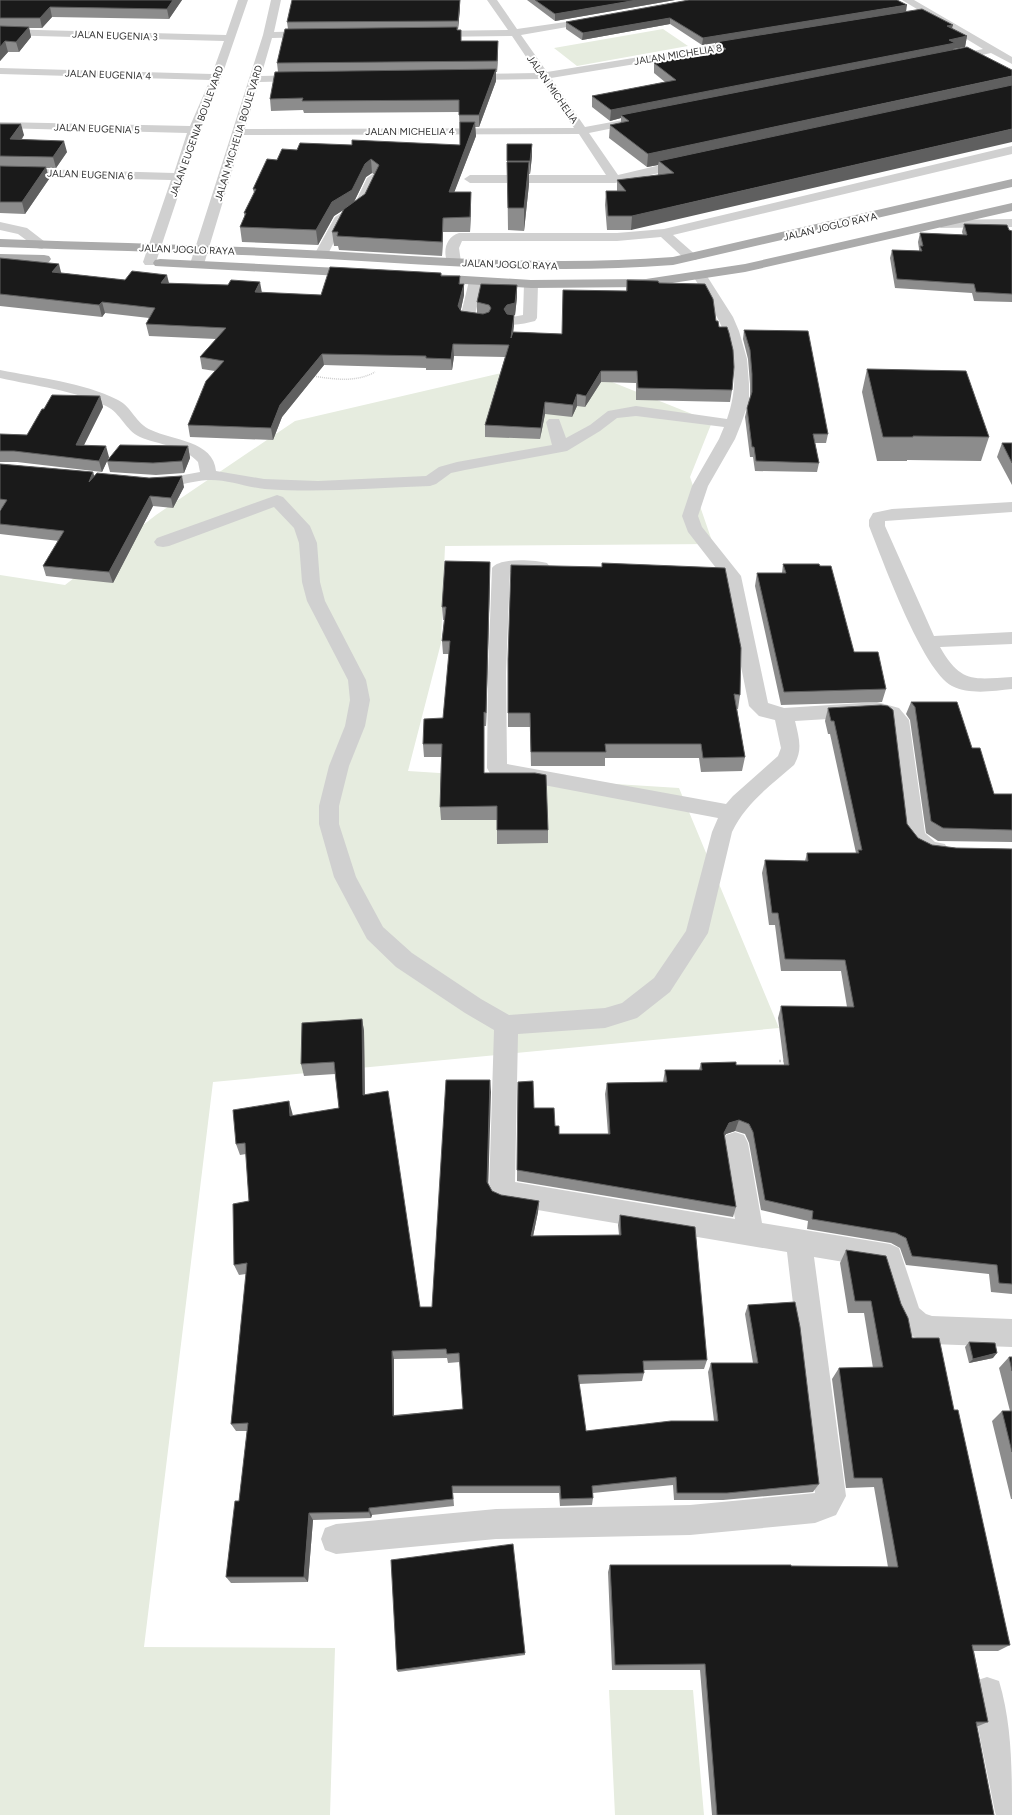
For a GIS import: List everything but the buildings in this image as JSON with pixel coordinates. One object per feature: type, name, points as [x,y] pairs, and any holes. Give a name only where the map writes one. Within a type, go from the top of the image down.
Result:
[{"type":"main road","name":"JALAN JOGLO RAYA","points":[[0,243],[202,249],[519,266],[636,265],[691,257],[1012,183]]},
{"type":"main road","name":"JALAN JOGLO RAYA","points":[[420,277],[531,284],[646,283],[745,268],[1012,207]]},
{"type":"main road","points":[[723,250],[745,268]]},
{"type":"main road","points":[[0,259],[56,260]]},
{"type":"main road","name":"JALAN JOGLO RAYA","points":[[135,262],[373,274]]},
{"type":"street","name":"JALAN EUGENIA BOULEVARD","points":[[150,262],[194,130],[214,82],[243,0]]},
{"type":"street","name":"JALAN MICHELIA BOULEVARD","points":[[197,264],[268,35],[276,0]]},
{"type":"street","name":"JALAN MICHELIA","points":[[492,0],[513,33],[545,76],[614,179]]},
{"type":"street","points":[[907,0],[1012,61]]},
{"type":"street","points":[[913,15],[928,13]]},
{"type":"street","points":[[418,34],[513,33],[607,17]]},
{"type":"street","name":"JALAN EUGENIA 3","points":[[0,32],[230,38]]},
{"type":"street","points":[[268,35],[324,34]]},
{"type":"street","name":"JALAN MICHELIA 8","points":[[459,77],[545,76],[756,41]]},
{"type":"street","points":[[938,61],[992,50]]},
{"type":"street","name":"JALAN EUGENIA 4","points":[[0,71],[214,82]]},
{"type":"street","points":[[254,79],[317,78]]},
{"type":"street","name":"JALAN EUGENIA 4","points":[[0,81],[214,82]]},
{"type":"street","name":"JALAN MICHELIA 4","points":[[238,132],[582,131],[652,117]]},
{"type":"street","name":"JALAN EUGENIA 5","points":[[0,125],[194,130]]},
{"type":"street","points":[[454,262],[452,248],[456,239],[459,237],[618,237],[664,233],[1012,150]]},
{"type":"street","points":[[470,179],[614,179],[700,160]]},
{"type":"street","name":"JALAN EUGENIA 6","points":[[0,172],[179,177]]},
{"type":"street","points":[[322,255],[338,220],[359,207],[373,178]]},
{"type":"street","points":[[941,224],[1012,223]]},
{"type":"street","points":[[0,226],[22,231],[42,244]]},
{"type":"street","points":[[664,233],[691,257]]},
{"type":"street","points":[[700,276],[726,317],[737,347],[742,384],[741,401],[733,424],[727,439],[700,486],[690,516],[694,528],[732,576],[759,706],[766,711],[784,715],[877,709],[891,712],[896,715],[899,720],[915,836],[929,849],[953,850]]},
{"type":"street","points":[[476,281],[467,318],[483,320]]},
{"type":"street","points":[[512,321],[530,318],[531,284]]},
{"type":"street","points":[[0,374],[85,393],[112,403],[123,410],[132,426],[144,433],[198,453],[205,460],[208,475]]},
{"type":"street","points":[[139,481],[178,481],[208,475],[264,484],[318,486],[430,481],[445,470],[463,465],[561,448],[595,428],[613,414],[624,411],[636,411],[733,424]]},
{"type":"street","points":[[554,422],[561,448]]},
{"type":"street","points":[[264,484],[302,526],[308,543],[311,582],[316,601],[357,680],[360,700],[355,726],[339,766],[329,806],[329,824],[345,878],[375,932],[404,960],[473,1006],[506,1025],[605,1018],[629,1011],[662,985],[697,933],[722,832],[732,813],[740,801],[787,760],[790,748],[784,715]]},
{"type":"street","points":[[163,542],[277,500]]},
{"type":"street","points":[[1012,507],[892,514],[880,517],[877,520],[877,526],[927,642],[946,672],[957,680],[974,686],[1012,683]]},
{"type":"street","points":[[559,568],[504,566],[501,568],[497,673],[498,770],[732,813]]},
{"type":"street","points":[[709,574],[732,576]]},
{"type":"street","points":[[927,642],[1012,638]]},
{"type":"street","points":[[506,1025],[502,1192],[890,1257],[908,1316],[912,1320],[932,1330],[1012,1333]]},
{"type":"street","points":[[734,1143],[751,1233]]},
{"type":"street","points":[[336,1539],[496,1524],[690,1520],[815,1508],[825,1504],[831,1496],[799,1242]]},
{"type":"street","points":[[986,1693],[1012,1812]]},
{"type":"path","points":[[307,374],[313,376],[356,379],[364,378],[375,372]]},
{"type":"path","points":[[780,1061],[787,1061]]},
{"type":"shaded area","points":[[663,29],[688,46],[577,66],[554,48]]},
{"type":"shaded area","points":[[557,360],[712,422],[690,477],[713,544],[445,546],[441,643],[408,771],[679,788],[779,1028],[213,1082],[144,1647],[335,1648],[330,1815],[0,1815],[0,575],[65,585],[156,515],[295,421]]},
{"type":"shaded area","points":[[609,1690],[693,1690],[704,1815],[615,1815]]}]
